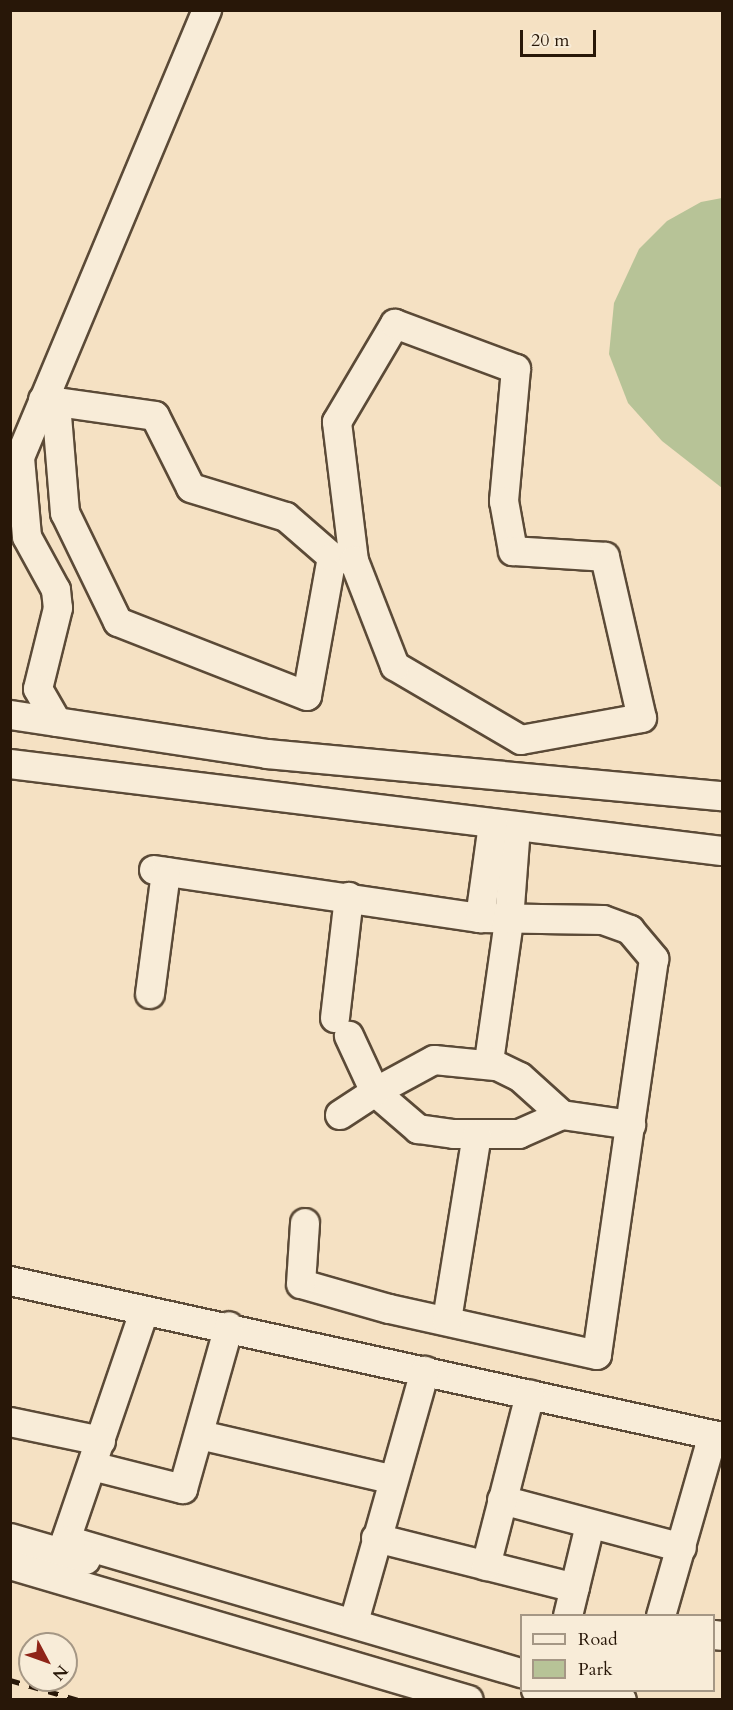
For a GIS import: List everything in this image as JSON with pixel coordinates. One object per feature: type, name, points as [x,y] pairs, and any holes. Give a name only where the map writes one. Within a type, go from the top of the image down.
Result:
[{"type":"street","points":[[57,722],[38,689],[58,608],[56,590],[27,537],[15,469],[50,402],[207,10]]},
{"type":"street","points":[[50,402],[65,513],[118,622],[307,696],[343,559],[337,422],[395,324],[516,369],[504,501],[513,551],[605,557],[642,718],[521,740],[395,666],[343,559],[286,517],[191,488],[155,416],[50,402]]},
{"type":"street","points":[[10,715],[267,754],[723,796]]},
{"type":"street","points":[[10,764],[723,851]]},
{"type":"street","points":[[480,918],[505,826]]},
{"type":"street","points":[[505,826],[509,921],[489,1062],[520,1077],[562,1115]]},
{"type":"street","points":[[150,994],[160,871],[480,918],[509,921],[603,920],[630,930],[654,959],[632,1125],[597,1355],[389,1309],[301,1284],[305,1223]]},
{"type":"street","points":[[349,897],[342,1027],[375,1092],[418,1129],[477,1135],[519,1134],[562,1115],[632,1125]]},
{"type":"street","points":[[340,1115],[375,1092],[434,1060],[495,1065]]},
{"type":"street","points":[[447,1320],[477,1135]]},
{"type":"street","points":[[10,1281],[144,1312],[229,1326],[718,1436],[663,1614]]},
{"type":"street","points":[[64,1546],[144,1312]]},
{"type":"street","points":[[10,1422],[183,1489],[229,1326]]},
{"type":"street","points":[[354,1622],[391,1479],[425,1371]]},
{"type":"street","points":[[486,1566],[530,1395]]},
{"type":"street","points":[[200,1435],[391,1479]]},
{"type":"street","points":[[502,1500],[682,1548]]},
{"type":"street","points":[[10,1522],[64,1546],[520,1686]]},
{"type":"street","points":[[568,1614],[590,1525]]},
{"type":"street","points":[[10,1538],[64,1546],[354,1622],[520,1672]]},
{"type":"street","points":[[376,1538],[575,1588]]},
{"type":"street","points":[[10,1565],[469,1700]]},
{"type":"street","points":[[542,1692],[568,1700]]},
{"type":"street","points":[[592,1692],[622,1700]]},
{"type":"green space","points":[[722,198],[722,488],[662,441],[628,403],[609,354],[614,303],[639,249],[667,221],[701,202]]},
{"type":"railway","points":[[10,1680],[79,1700]]}]
